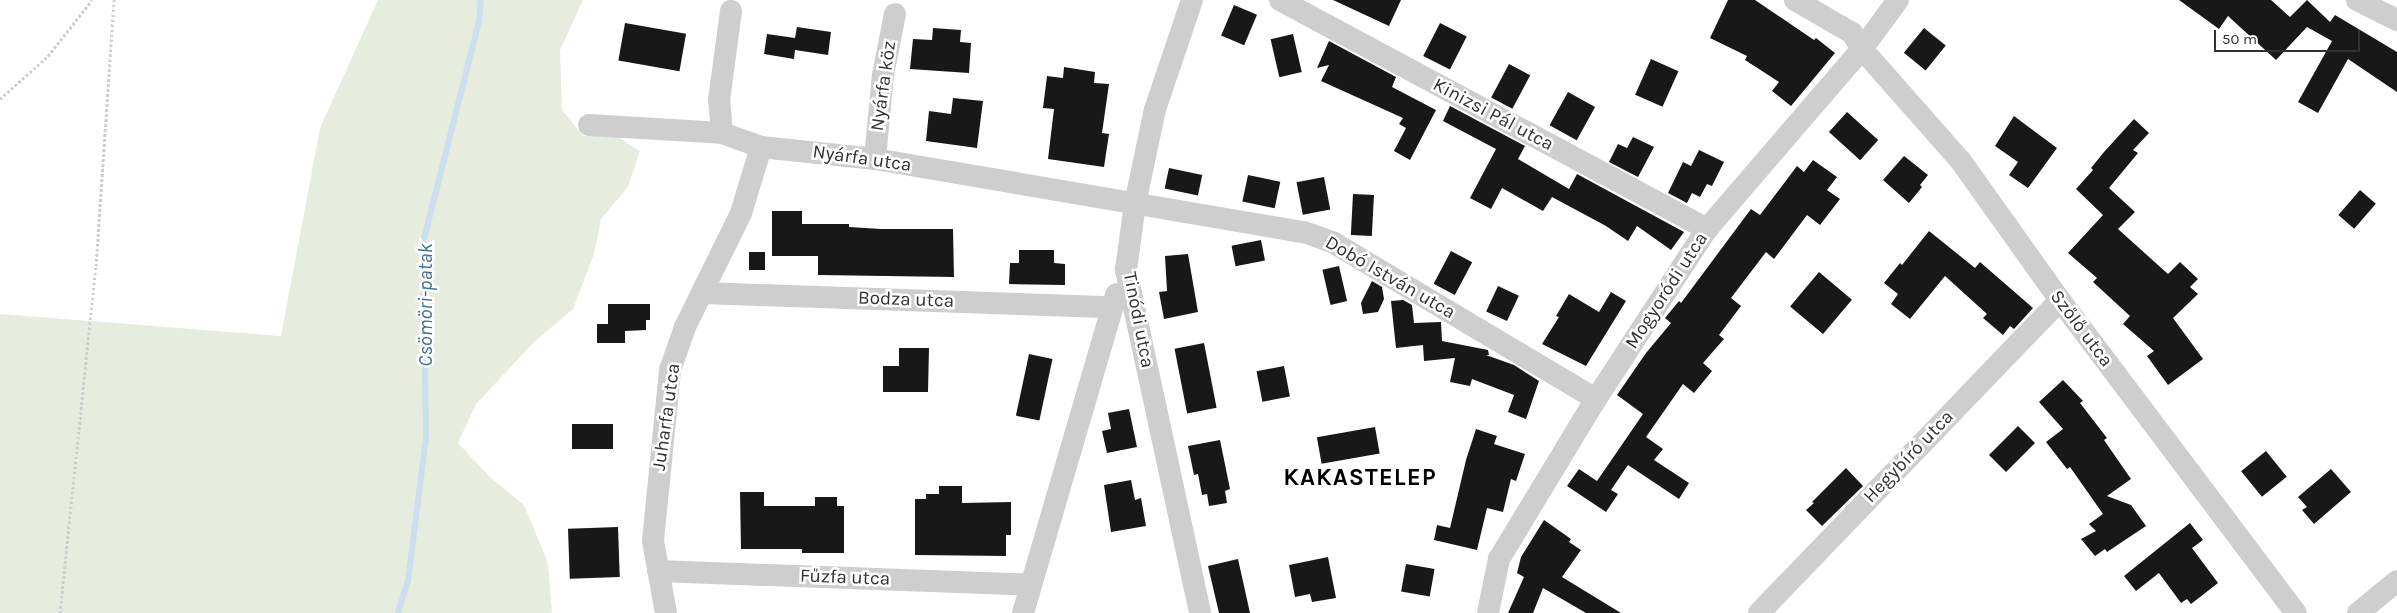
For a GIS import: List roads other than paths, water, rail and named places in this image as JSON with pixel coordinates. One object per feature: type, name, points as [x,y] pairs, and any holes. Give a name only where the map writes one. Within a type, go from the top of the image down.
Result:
[{"type":"street","name":"Tinódi utca","points":[[1192,0],[1155,109],[1135,204],[1126,270],[1200,613]]},
{"type":"street","name":"Kinizsi Pál utca","points":[[1280,0],[1707,230]]},
{"type":"street","name":"Szőlő utca","points":[[1795,0],[1852,33],[1862,48],[1960,160],[2060,300],[2296,613]]},
{"type":"street","name":"Mogyoródi utca","points":[[1488,613],[1499,559],[1596,399],[1707,230],[1862,48],[1898,0]]},
{"type":"street","points":[[2357,0],[2397,20]]},
{"type":"street","points":[[722,132],[719,100],[731,11]]},
{"type":"street","name":"Nyárfa köz","points":[[875,159],[883,75],[895,14]]},
{"type":"street","name":"Nyárfa utca","points":[[589,125],[722,132],[761,147],[875,159],[1135,204]]},
{"type":"street","name":"Juharfa utca","points":[[666,613],[653,541],[670,370],[685,328],[741,213],[761,147]]},
{"type":"street","name":"Dobó István utca","points":[[1135,204],[1304,232],[1334,243],[1596,399]]},
{"type":"street","points":[[1023,613],[1111,307],[1126,270]]},
{"type":"street","name":"Bodza utca","points":[[702,293],[1111,307]]},
{"type":"street","name":"Hegybíró utca","points":[[1759,613],[2060,300]]},
{"type":"street","name":"Fűzfa utca","points":[[658,570],[1031,584]]},
{"type":"street","points":[[2358,613],[2397,581]]},
{"type":"waterway","name":"Csömöri-patak","points":[[398,613],[408,581],[426,438],[423,243],[479,21],[481,0]]},
{"type":"district","name":"KAKASTELEP","points":[[1360,478]]}]
